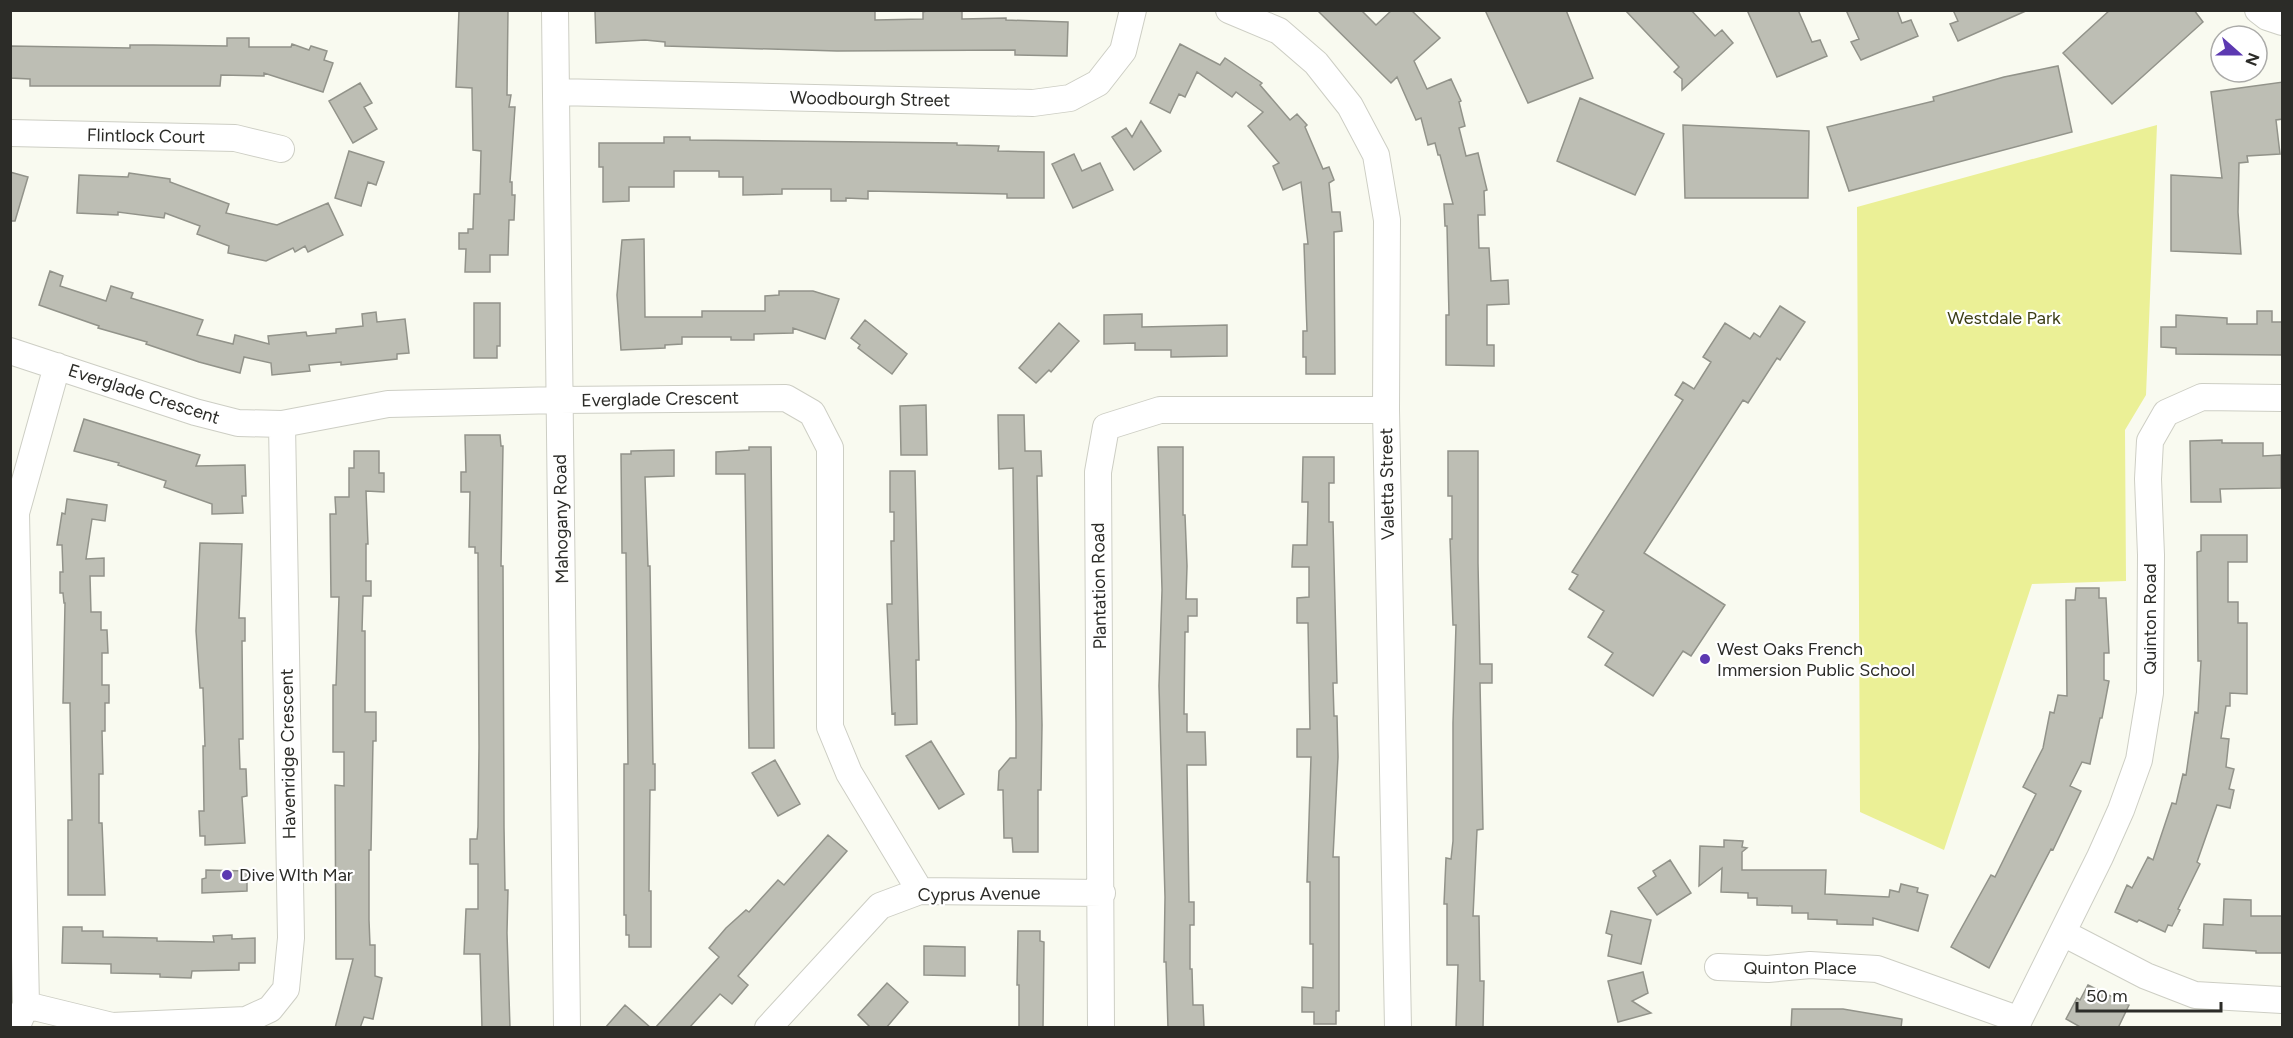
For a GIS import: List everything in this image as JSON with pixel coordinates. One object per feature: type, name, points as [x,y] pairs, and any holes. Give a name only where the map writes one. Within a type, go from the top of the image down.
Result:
[{"type":"street","name":"Mahogany Road","points":[[555,10],[567,1028]]},
{"type":"street","name":"Woodbourgh Street","points":[[556,92],[1033,103],[1070,98],[1098,83],[1124,51],[1133,10]]},
{"type":"street","name":"Valetta Street","points":[[1229,10],[1279,31],[1316,63],[1350,105],[1376,155],[1387,220],[1386,410],[1398,1028]]},
{"type":"street","points":[[2258,10],[2267,17],[2283,22]]},
{"type":"street","name":"Flintlock Court","points":[[10,133],[235,138],[281,149]]},
{"type":"street","name":"Everglade Crescent","points":[[10,351],[195,412],[238,423],[282,424],[388,404],[560,400],[786,398],[812,413],[830,448],[830,727],[849,773],[920,891]]},
{"type":"street","points":[[21,1016],[16,513],[57,366]]},
{"type":"street","name":"Quinton Road","points":[[2016,1023],[2063,933],[2121,810],[2139,760],[2150,693],[2151,555],[2148,479],[2151,441],[2166,412],[2202,397],[2283,398]]},
{"type":"street","name":"Plantation Road","points":[[1101,1028],[1098,472],[1106,427],[1160,411],[1386,410]]},
{"type":"street","name":"Havenridge Crescent","points":[[21,1016],[112,1026],[246,1020],[270,1010],[286,989],[291,938],[282,424]]},
{"type":"street","name":"Cyprus Avenue","points":[[768,1028],[880,906],[920,891],[1102,893]]},
{"type":"street","points":[[2063,933],[2146,976],[2195,995],[2283,1000]]},
{"type":"street","name":"Quinton Place","points":[[1718,967],[1768,969],[1810,966],[1877,969],[2016,1023]]},
{"type":"green space","name":"Westdale Park","points":[[2157,125],[2146,395],[2125,430],[2126,581],[2032,584],[1944,850],[1860,812],[1857,207]]},
{"type":"building","points":[[459,10],[508,10],[507,95],[511,95],[509,107],[515,107],[510,182],[512,182],[512,195],[515,195],[514,220],[509,220],[508,255],[490,255],[490,272],[465,272],[466,249],[459,249],[459,233],[468,233],[468,229],[473,229],[474,194],[480,194],[481,151],[473,150],[472,88],[456,87]]},
{"type":"building","points":[[875,10],[875,20],[923,19],[923,12],[930,10],[962,10],[962,19],[1006,18],[1006,20],[1068,22],[1067,56],[1015,55],[1015,50],[837,51],[665,46],[665,42],[645,40],[596,43],[595,11]]},
{"type":"building","points":[[1317,10],[1361,10],[1376,25],[1392,10],[1411,10],[1440,38],[1414,61],[1427,89],[1451,79],[1461,101],[1459,102],[1465,126],[1459,128],[1466,156],[1478,153],[1487,190],[1484,191],[1485,215],[1478,215],[1479,248],[1489,248],[1491,281],[1508,280],[1509,304],[1487,305],[1487,345],[1494,345],[1494,366],[1446,365],[1446,315],[1449,315],[1447,226],[1445,226],[1444,204],[1453,204],[1435,143],[1428,145],[1421,118],[1416,120],[1397,77],[1391,83]]},
{"type":"building","points":[[1485,10],[1566,10],[1593,78],[1528,103]]},
{"type":"building","points":[[1625,10],[1691,10],[1715,36],[1722,30],[1733,43],[1682,90],[1682,79],[1674,72],[1679,67]]},
{"type":"building","points":[[1747,10],[1798,10],[1812,42],[1820,40],[1827,56],[1777,77]]},
{"type":"building","points":[[1846,10],[1897,10],[1902,23],[1911,20],[1918,36],[1861,60],[1851,42],[1859,39]]},
{"type":"building","points":[[1953,10],[2028,10],[1958,41],[1950,24],[1958,21]]},
{"type":"building","points":[[2110,10],[2194,10],[2203,22],[2112,104],[2063,53]]},
{"type":"building","points":[[227,38],[249,38],[249,47],[291,47],[292,44],[309,50],[311,46],[327,51],[324,60],[333,63],[323,92],[264,73],[264,76],[221,75],[220,86],[30,86],[30,79],[10,78],[10,46],[130,48],[130,45],[227,46]]},
{"type":"building","points":[[1180,44],[1220,65],[1225,58],[1262,83],[1260,85],[1290,120],[1297,114],[1307,125],[1305,127],[1323,169],[1329,167],[1334,180],[1329,183],[1332,212],[1340,212],[1342,231],[1334,232],[1335,374],[1306,374],[1306,357],[1303,357],[1303,331],[1307,331],[1304,244],[1308,244],[1301,182],[1283,190],[1273,166],[1279,163],[1248,126],[1263,112],[1236,92],[1232,97],[1197,72],[1185,97],[1179,94],[1170,113],[1150,103]]},
{"type":"building","points":[[2058,66],[2072,132],[1849,191],[1827,127],[1934,101],[1933,97],[2004,77]]},
{"type":"building","points":[[2283,82],[2283,119],[2276,120],[2280,154],[2247,156],[2248,162],[2239,163],[2238,212],[2241,254],[2171,251],[2171,175],[2222,178],[2211,92]]},
{"type":"building","points":[[360,83],[372,103],[364,107],[377,129],[353,143],[329,101]]},
{"type":"building","points":[[1580,98],[1664,134],[1635,195],[1557,161]]},
{"type":"building","points":[[1141,121],[1161,151],[1134,170],[1112,137],[1126,128],[1132,137]]},
{"type":"building","points":[[1683,125],[1809,131],[1808,198],[1685,198]]},
{"type":"building","points":[[664,137],[690,137],[690,140],[957,143],[957,145],[999,146],[998,151],[1044,152],[1044,198],[1007,198],[1007,194],[868,191],[868,199],[846,198],[846,201],[831,201],[831,189],[782,189],[782,194],[743,195],[743,177],[719,177],[719,171],[674,171],[674,187],[629,187],[629,201],[603,202],[603,167],[599,167],[599,143],[664,143]]},
{"type":"building","points":[[349,151],[384,162],[376,185],[368,182],[361,206],[335,198]]},
{"type":"building","points":[[1074,154],[1082,171],[1100,163],[1113,190],[1073,208],[1052,164]]},
{"type":"building","points":[[10,172],[28,177],[15,221],[10,221]]},
{"type":"building","points":[[129,173],[170,179],[170,182],[229,204],[226,213],[277,225],[328,203],[343,235],[308,252],[305,246],[295,252],[293,248],[266,261],[228,253],[229,246],[197,234],[200,226],[165,213],[164,218],[118,212],[118,215],[77,213],[79,175],[128,177]]},
{"type":"building","points":[[644,239],[645,317],[702,317],[702,311],[765,311],[765,296],[779,295],[779,291],[813,291],[839,299],[825,339],[793,328],[793,333],[754,334],[754,340],[731,340],[731,337],[682,337],[682,344],[665,345],[665,348],[621,350],[617,295],[622,240]]},
{"type":"building","points":[[50,271],[63,276],[60,286],[106,301],[111,286],[133,293],[131,298],[203,320],[197,335],[233,344],[235,335],[269,344],[268,336],[306,332],[307,336],[336,333],[336,329],[363,326],[362,314],[376,312],[377,322],[405,319],[409,353],[397,354],[397,359],[341,365],[341,362],[309,365],[310,371],[272,375],[271,363],[244,357],[240,373],[199,362],[146,344],[147,342],[98,328],[99,326],[39,305]]},
{"type":"building","points":[[474,303],[500,303],[500,346],[497,346],[497,358],[474,358]]},
{"type":"building","points":[[1780,306],[1805,322],[1780,360],[1777,358],[1748,403],[1743,400],[1644,553],[1725,605],[1691,656],[1683,651],[1653,696],[1605,665],[1613,653],[1588,637],[1604,611],[1569,589],[1578,575],[1572,572],[1683,400],[1675,395],[1683,382],[1694,389],[1711,362],[1703,357],[1725,323],[1750,339],[1754,333],[1760,337]]},
{"type":"building","points":[[2257,311],[2272,311],[2272,322],[2283,322],[2283,355],[2176,354],[2176,348],[2161,347],[2161,327],[2176,327],[2176,315],[2227,318],[2227,324],[2257,324]]},
{"type":"building","points":[[1142,314],[1142,327],[1227,325],[1227,356],[1171,357],[1171,350],[1135,350],[1135,343],[1104,344],[1104,315]]},
{"type":"building","points":[[865,320],[907,354],[892,374],[858,348],[860,345],[851,338]]},
{"type":"building","points":[[1059,323],[1079,341],[1051,372],[1049,370],[1036,383],[1019,368]]},
{"type":"building","points":[[926,405],[927,455],[901,455],[900,406]]},
{"type":"building","points":[[998,415],[1024,415],[1025,451],[1041,451],[1042,476],[1037,476],[1042,725],[1041,790],[1038,790],[1038,852],[1013,852],[1012,838],[1004,838],[1003,790],[998,790],[999,771],[1010,758],[1016,758],[1016,723],[1013,468],[999,469]]},
{"type":"building","points":[[84,419],[200,455],[196,466],[245,465],[246,496],[242,496],[243,513],[212,514],[212,504],[164,487],[166,481],[118,465],[119,463],[74,451]]},
{"type":"building","points":[[465,435],[500,435],[501,446],[503,446],[501,566],[503,566],[504,827],[505,890],[508,890],[510,1028],[482,1028],[480,954],[464,954],[466,909],[478,909],[478,864],[470,864],[470,839],[477,839],[479,747],[478,553],[475,553],[475,547],[469,547],[470,492],[461,492],[461,472],[466,472]]},
{"type":"building","points":[[2222,440],[2222,443],[2263,443],[2263,456],[2281,455],[2281,488],[2220,489],[2221,502],[2191,502],[2190,441]]},
{"type":"building","points":[[749,447],[771,447],[774,748],[749,748],[745,474],[716,474],[716,452],[749,450]]},
{"type":"building","points":[[1158,447],[1183,447],[1186,599],[1197,599],[1197,616],[1188,616],[1188,632],[1185,632],[1184,714],[1187,714],[1187,732],[1205,732],[1206,765],[1187,765],[1189,902],[1194,902],[1194,925],[1190,925],[1190,969],[1192,969],[1193,1005],[1203,1005],[1204,1027],[1168,1028],[1166,962],[1164,962],[1165,897],[1159,686],[1162,590]]},
{"type":"building","points":[[674,450],[674,476],[645,477],[648,566],[650,566],[653,764],[655,764],[655,790],[650,790],[651,947],[629,947],[629,935],[626,935],[626,915],[624,915],[624,764],[628,764],[626,553],[622,553],[621,454],[631,454],[631,451]]},
{"type":"building","points":[[354,451],[379,451],[379,473],[384,473],[384,492],[366,491],[368,544],[366,544],[366,581],[371,581],[371,596],[363,596],[362,631],[365,631],[365,712],[376,712],[376,741],[373,741],[371,850],[369,850],[370,945],[375,945],[375,976],[382,978],[373,1019],[364,1017],[360,1028],[335,1028],[353,959],[336,959],[335,785],[344,786],[344,752],[333,752],[333,685],[336,685],[339,597],[331,597],[330,514],[336,514],[335,497],[349,497],[349,468],[354,468]]},
{"type":"building","points":[[1448,451],[1478,451],[1480,664],[1492,664],[1492,683],[1480,683],[1483,829],[1477,830],[1473,916],[1479,916],[1480,981],[1484,981],[1483,1028],[1456,1028],[1458,965],[1447,965],[1447,904],[1444,904],[1446,858],[1451,859],[1453,841],[1456,625],[1453,625],[1450,539],[1452,539],[1452,496],[1448,496]]},
{"type":"building","points":[[1303,457],[1334,457],[1334,483],[1329,483],[1329,522],[1333,522],[1337,683],[1333,683],[1338,757],[1333,857],[1339,857],[1339,1011],[1336,1011],[1336,1024],[1314,1024],[1314,1012],[1302,1012],[1302,987],[1313,988],[1310,882],[1307,882],[1311,757],[1297,757],[1297,729],[1310,729],[1308,623],[1297,623],[1297,598],[1309,597],[1309,567],[1292,567],[1293,545],[1307,545],[1308,502],[1302,502]]},
{"type":"building","points":[[890,471],[915,471],[919,660],[916,660],[917,724],[895,725],[895,713],[892,714],[887,604],[892,604],[891,541],[894,541],[894,512],[890,512]]},
{"type":"building","points":[[67,499],[107,505],[105,521],[92,519],[86,559],[104,558],[104,576],[90,576],[91,612],[101,612],[101,630],[107,630],[108,653],[102,653],[102,685],[109,685],[109,703],[105,703],[105,731],[102,731],[103,774],[99,774],[99,823],[102,823],[105,895],[68,895],[68,820],[72,820],[70,703],[63,703],[65,603],[63,593],[60,593],[60,572],[63,572],[62,545],[57,545],[62,513],[65,514]]},
{"type":"building","points":[[2201,535],[2247,535],[2247,562],[2228,562],[2228,602],[2238,602],[2238,623],[2247,623],[2247,694],[2230,693],[2230,706],[2226,706],[2221,738],[2229,739],[2226,767],[2234,769],[2229,789],[2234,790],[2230,808],[2217,805],[2197,862],[2200,864],[2172,926],[2168,925],[2165,932],[2115,912],[2127,885],[2132,888],[2148,857],[2153,860],[2172,803],[2176,804],[2183,774],[2186,775],[2195,712],[2198,713],[2201,661],[2198,661],[2197,552],[2201,551]]},
{"type":"building","points":[[200,543],[242,544],[239,618],[245,618],[245,641],[242,641],[243,739],[239,739],[240,769],[246,769],[247,796],[242,797],[245,843],[205,845],[205,836],[200,836],[199,811],[204,811],[203,746],[205,746],[203,688],[200,688],[196,631]]},
{"type":"building","points":[[2076,588],[2099,588],[2099,598],[2106,598],[2109,653],[2104,653],[2104,680],[2109,681],[2102,718],[2100,718],[2090,764],[2082,762],[2070,786],[2081,791],[2053,850],[2051,849],[1989,968],[1951,947],[1991,875],[1995,877],[2036,794],[2023,787],[2043,748],[2050,712],[2054,713],[2058,695],[2067,696],[2066,600],[2075,600]]},
{"type":"building","points":[[931,741],[964,794],[939,809],[906,756]]},
{"type":"building","points":[[775,760],[800,804],[778,816],[752,773]]},
{"type":"building","points":[[828,835],[847,851],[738,976],[748,985],[732,1004],[720,994],[689,1028],[655,1028],[719,957],[709,948],[726,928],[746,910],[749,912],[778,880],[784,885]]},
{"type":"building","points":[[1724,840],[1743,841],[1742,847],[1747,848],[1742,852],[1742,870],[1826,870],[1825,894],[1889,897],[1890,890],[1899,892],[1901,884],[1918,888],[1917,892],[1928,895],[1918,931],[1873,918],[1873,925],[1837,924],[1837,920],[1808,919],[1808,913],[1792,913],[1792,906],[1757,905],[1757,898],[1748,898],[1748,893],[1721,892],[1722,868],[1699,886],[1700,846],[1724,847]]},
{"type":"building","points":[[1670,860],[1691,893],[1657,915],[1638,888],[1656,876],[1653,871]]},
{"type":"building","name":"Dive WIth Mar","points":[[206,870],[247,871],[247,891],[202,893],[202,879],[206,878]]},
{"type":"building","points":[[2224,899],[2251,900],[2251,916],[2283,916],[2283,953],[2203,948],[2204,924],[2223,925]]},
{"type":"building","points":[[1611,911],[1651,920],[1641,964],[1608,956],[1612,935],[1606,933]]},
{"type":"building","points":[[63,927],[82,927],[82,931],[103,931],[103,937],[157,938],[157,941],[214,942],[213,936],[232,935],[232,939],[255,938],[255,963],[239,963],[239,970],[192,971],[191,978],[160,977],[160,974],[111,973],[111,964],[62,963]]},
{"type":"building","points":[[1018,931],[1040,931],[1040,941],[1044,942],[1043,1028],[1019,1028]]},
{"type":"building","points":[[924,946],[965,947],[965,976],[924,975]]},
{"type":"building","points":[[1643,972],[1648,993],[1632,1001],[1651,1013],[1618,1022],[1608,981]]},
{"type":"building","points":[[887,983],[908,1002],[886,1028],[871,1028],[858,1015]]},
{"type":"building","points":[[2088,985],[2129,1005],[2118,1028],[2082,1028],[2066,1019],[2077,998],[2080,1000]]},
{"type":"building","points":[[625,1005],[651,1028],[605,1028]]},
{"type":"building","points":[[1792,1009],[1843,1009],[1902,1019],[1901,1028],[1791,1028]]},
{"type":"place","name":"West Oaks French Immersion Public School","points":[[1705,659]]},
{"type":"place","name":"Dive WIth Mar","points":[[227,875]]}]
